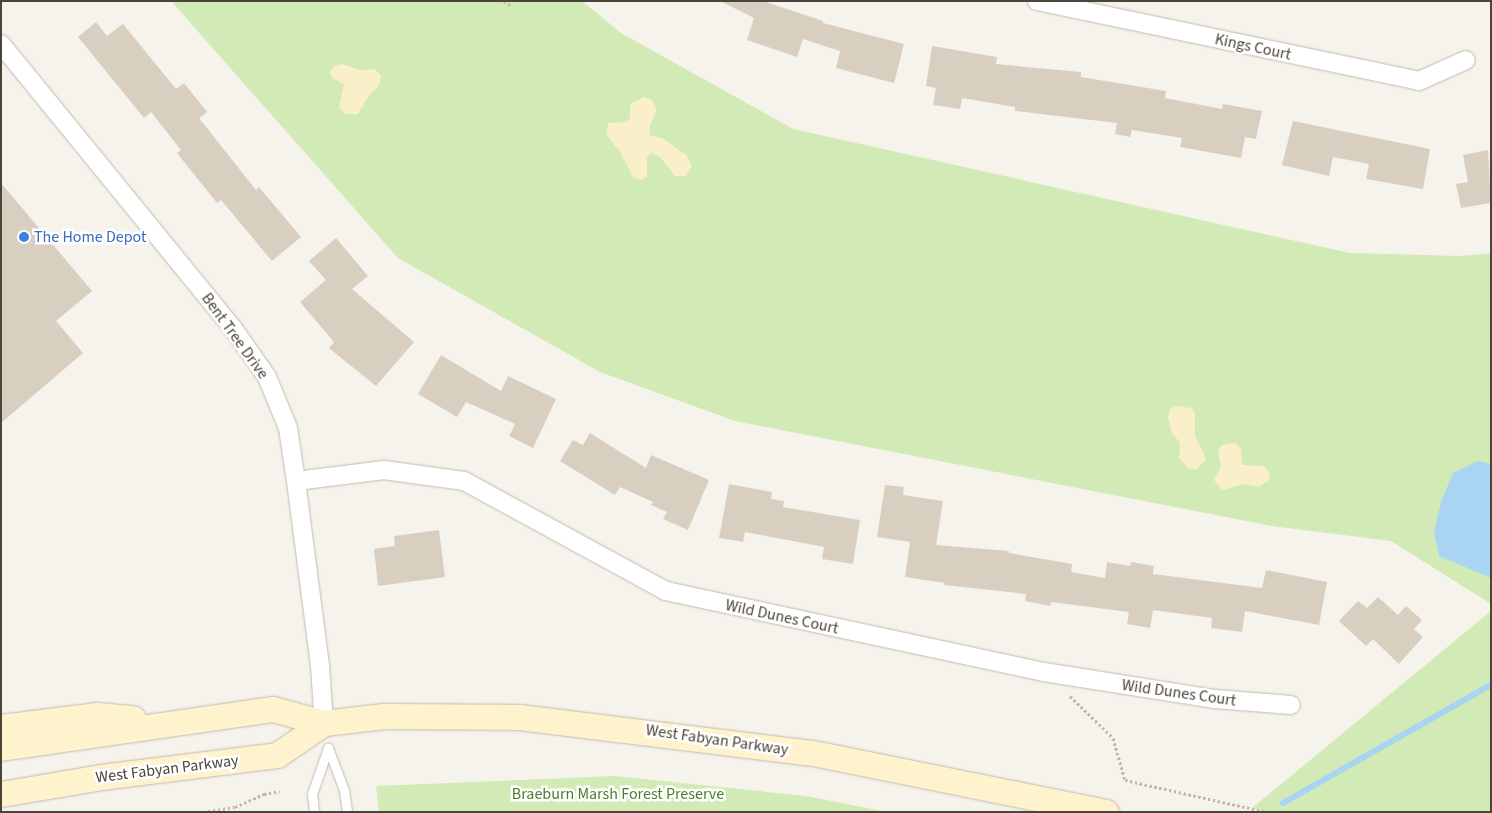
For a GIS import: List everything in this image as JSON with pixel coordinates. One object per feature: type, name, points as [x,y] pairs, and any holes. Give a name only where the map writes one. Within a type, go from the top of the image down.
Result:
[{"type":"main road","name":"West Fabyan Parkway","points":[[1,748],[273,709],[324,723],[384,716],[519,717],[621,727],[813,753],[1106,812]]},
{"type":"main road","points":[[1,728],[98,715],[175,722]]},
{"type":"main road","name":"West Fabyan Parkway","points":[[1,794],[101,777],[277,755],[324,723]]},
{"type":"street","name":"Kings Court","points":[[1043,2],[1419,81],[1466,60]]},
{"type":"street","name":"Bent Tree Drive","points":[[1,44],[232,327],[267,377],[288,428],[320,666],[324,723]]},
{"type":"street","name":"Wild Dunes Court","points":[[296,481],[384,470],[464,481],[666,591],[1044,672],[1215,699],[1291,706]]},
{"type":"lane","points":[[314,812],[312,794],[328,748],[344,790],[347,812]]},
{"type":"path","points":[[504,1],[512,6]]},
{"type":"path","points":[[1044,672],[1113,738],[1124,780],[1267,812]]},
{"type":"path","points":[[203,812],[235,807],[264,794],[280,791]]},
{"type":"green space","points":[[171,1],[582,1],[621,33],[793,129],[1350,253],[1461,256],[1491,253],[1491,604],[1391,541],[1272,526],[735,421],[600,372],[398,258]]},
{"type":"green space","points":[[1491,611],[1491,812],[1267,812],[1252,808]]},
{"type":"green space","name":"Braeburn Marsh Forest Preserve","points":[[615,776],[806,796],[887,812],[379,812],[376,786]]},
{"type":"sand","points":[[342,64],[360,70],[374,69],[381,75],[379,86],[370,94],[358,114],[345,114],[339,107],[344,84],[332,78],[330,72],[334,66]]},
{"type":"sand","points":[[644,97],[652,100],[657,110],[650,125],[650,135],[664,139],[686,155],[692,166],[686,176],[675,176],[660,157],[652,153],[647,157],[647,177],[641,180],[633,177],[619,150],[606,135],[608,123],[626,122],[630,118],[630,104]]},
{"type":"sand","points":[[1176,406],[1191,408],[1195,413],[1195,436],[1206,459],[1197,469],[1189,469],[1179,458],[1180,443],[1171,431],[1168,417],[1170,409]]},
{"type":"sand","points":[[1235,443],[1241,448],[1242,465],[1264,466],[1270,473],[1269,480],[1259,487],[1244,484],[1222,490],[1214,480],[1221,467],[1218,451],[1222,445]]},
{"type":"water","points":[[1478,461],[1491,464],[1491,578],[1439,556],[1434,533],[1441,502],[1453,473]]},
{"type":"building","points":[[720,1],[763,1],[823,21],[823,23],[904,44],[894,83],[836,68],[840,51],[803,39],[797,57],[747,40],[754,18]]},
{"type":"building","points":[[96,22],[107,36],[123,24],[176,89],[184,83],[207,112],[199,118],[256,190],[259,187],[301,237],[272,261],[221,200],[217,203],[177,153],[181,150],[151,112],[144,118],[78,37]]},
{"type":"building","points":[[932,46],[997,57],[996,64],[1081,72],[1081,77],[1166,91],[1165,98],[1222,109],[1223,104],[1262,111],[1256,139],[1245,137],[1241,158],[1180,147],[1182,138],[1132,130],[1130,137],[1115,134],[1117,123],[1015,111],[1015,107],[962,98],[960,109],[933,105],[936,88],[926,86]]},
{"type":"building","points":[[1293,121],[1430,149],[1423,189],[1366,179],[1369,164],[1333,157],[1329,176],[1282,165]]},
{"type":"building","points":[[1488,150],[1491,203],[1461,208],[1456,184],[1468,182],[1463,155]]},
{"type":"building","name":"The Home Depot","points":[[1,183],[92,291],[56,321],[83,353],[1,423]]},
{"type":"building","points":[[336,238],[368,276],[352,289],[414,342],[376,386],[329,348],[334,342],[300,302],[326,280],[309,261]]},
{"type":"building","points":[[441,355],[501,391],[508,376],[556,399],[533,448],[509,436],[515,424],[466,402],[457,417],[418,394]]},
{"type":"building","points":[[590,433],[646,468],[651,455],[709,480],[688,530],[663,519],[667,512],[651,505],[653,502],[620,487],[615,495],[560,461],[573,440],[583,445]]},
{"type":"building","points":[[729,484],[772,492],[771,499],[784,501],[783,507],[860,520],[853,564],[822,559],[824,547],[745,532],[743,542],[719,538]]},
{"type":"building","points":[[885,485],[904,487],[903,495],[943,501],[936,545],[1009,551],[1009,553],[1072,564],[1071,572],[1105,578],[1107,562],[1130,566],[1131,562],[1154,566],[1153,574],[1262,588],[1266,570],[1327,582],[1319,625],[1245,611],[1242,632],[1211,628],[1212,618],[1153,610],[1150,628],[1127,624],[1129,612],[1051,602],[1050,606],[1025,601],[1026,594],[944,585],[945,583],[905,577],[910,542],[877,537]]},
{"type":"building","points":[[439,530],[445,577],[378,586],[374,549],[395,546],[394,536]]},
{"type":"building","points":[[1378,597],[1398,615],[1406,606],[1422,620],[1414,629],[1423,637],[1399,664],[1373,639],[1366,646],[1339,621],[1358,601],[1367,608]]},
{"type":"waterway","points":[[1283,803],[1491,685]]},
{"type":"place","name":"The Home Depot","points":[[24,237]]}]
